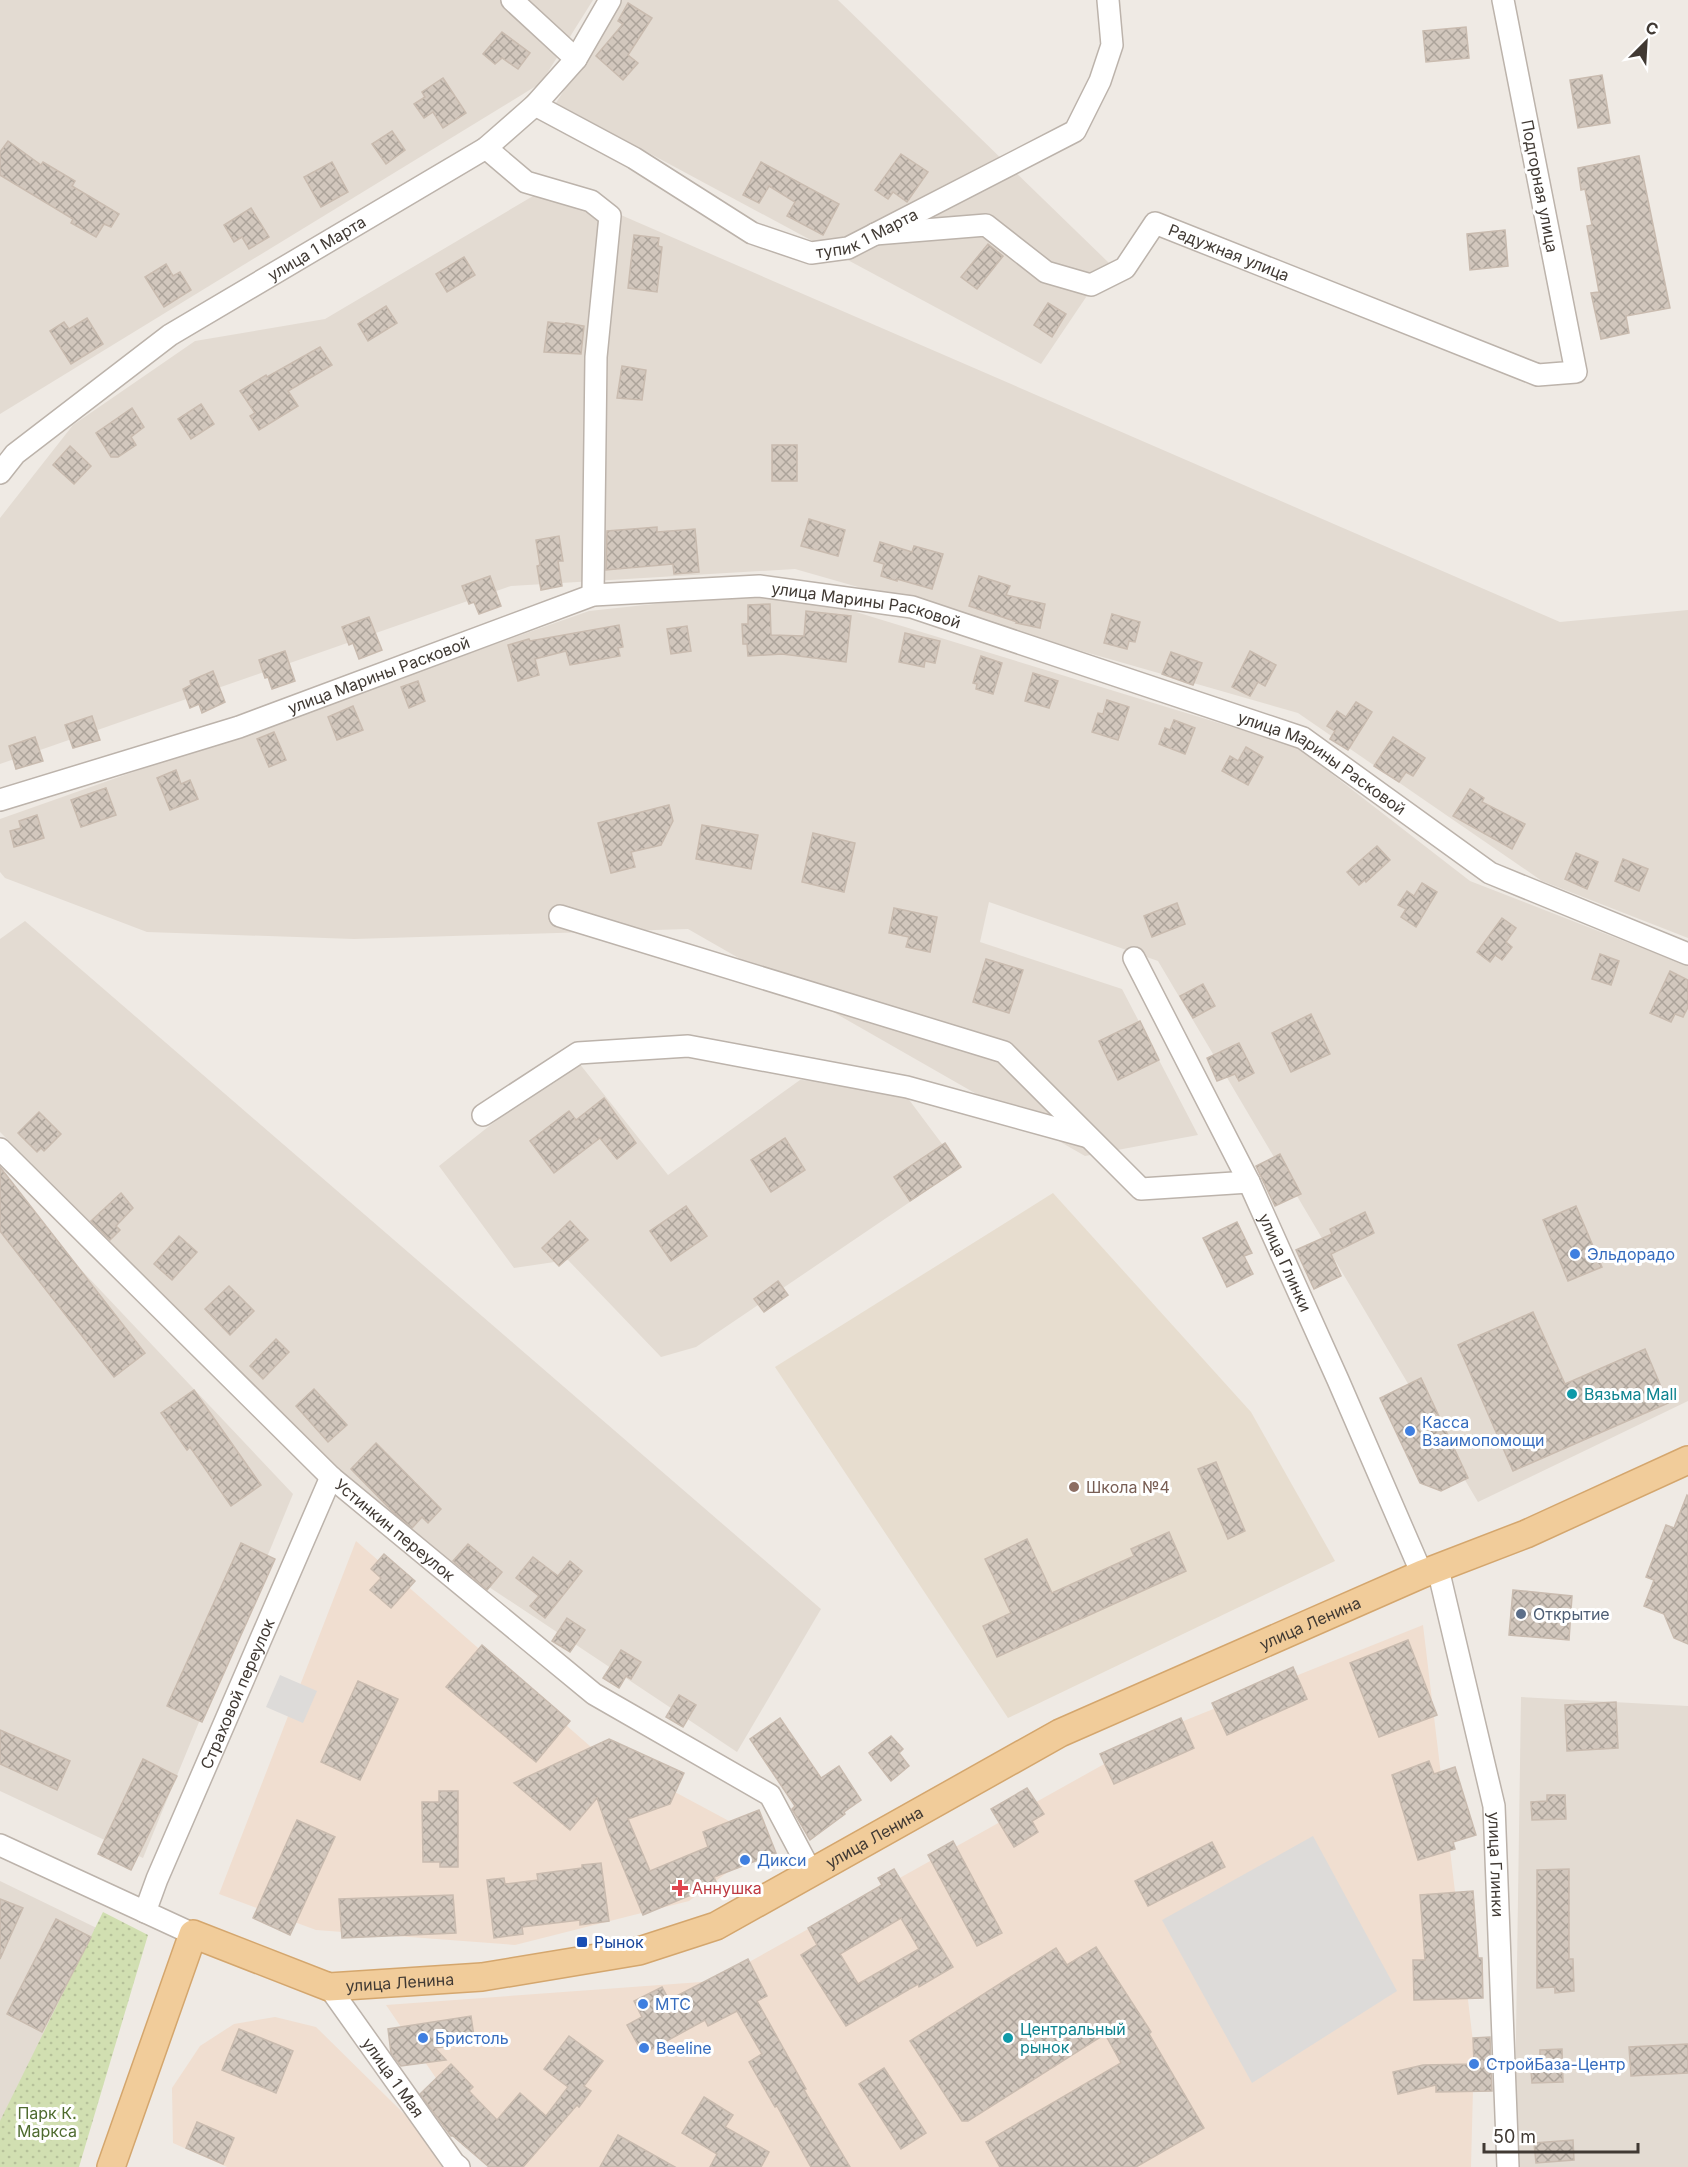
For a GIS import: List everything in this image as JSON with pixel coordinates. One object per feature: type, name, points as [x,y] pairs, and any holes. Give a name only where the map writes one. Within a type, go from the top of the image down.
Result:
[{"type":"main road","name":"улица Ленина","points":[[193,1934],[329,1987],[482,1977],[639,1951],[716,1926],[1060,1733],[1430,1571],[1526,1534],[1688,1460]]},
{"type":"main road","points":[[111,2167],[193,1934]]},
{"type":"street","points":[[512,0],[576,59]]},
{"type":"street","name":"улица 1 Марта","points":[[0,473],[15,454],[170,335],[486,148],[535,105],[576,59],[610,0]]},
{"type":"street","name":"тупик 1 Марта","points":[[535,105],[634,158],[752,232],[811,253],[848,248],[1075,131],[1100,81],[1112,45],[1108,0]]},
{"type":"street","name":"Подгорная улица","points":[[1503,0],[1576,372]]},
{"type":"street","points":[[486,148],[526,182],[591,201],[610,216],[596,357],[593,595]]},
{"type":"street","name":"Радужная улица","points":[[875,234],[987,225],[1046,272],[1091,285],[1125,268],[1155,223],[1538,375],[1576,372]]},
{"type":"street","name":"улица Марины Расковой","points":[[0,800],[239,727],[593,595],[759,586],[912,607],[1303,738],[1490,873],[1688,954]]},
{"type":"street","points":[[560,916],[1004,1052],[1141,1189],[1249,1182]]},
{"type":"street","name":"улица Глинки","points":[[1134,958],[1249,1182],[1430,1571],[1494,1806],[1508,2167]]},
{"type":"street","points":[[483,1115],[578,1053],[688,1046],[907,1086],[1089,1137]]},
{"type":"street","name":"Устинкин переулок","points":[[0,1149],[331,1477],[594,1694],[770,1794],[811,1872]]},
{"type":"street","name":"Страховой переулок","points":[[146,1912],[162,1868],[331,1477]]},
{"type":"street","name":"улица Ленина","points":[[0,1845],[193,1934]]},
{"type":"street","name":"улица 1 Мая","points":[[329,1987],[459,2167]]},
{"type":"shaded area","points":[[0,0],[593,0],[541,83],[0,414]]},
{"type":"shaded area","points":[[620,0],[838,0],[1109,263],[1041,364],[556,103]]},
{"type":"shaded area","points":[[545,189],[607,209],[1560,622],[1688,610],[1688,938],[1542,881],[1298,713],[795,569],[511,586],[0,764],[0,518],[73,425],[195,341],[325,319]]},
{"type":"shaded area","points":[[784,590],[1297,747],[1470,881],[1688,966],[1688,1401],[1478,1502],[1158,961],[989,902],[980,942],[1122,989],[1198,1135],[1085,1156],[688,929],[354,939],[147,932],[5,878],[0,872],[0,819],[589,611]]},
{"type":"shaded area","points":[[25,921],[821,1609],[737,1752],[390,1521],[0,1132],[0,939]]},
{"type":"shaded area","points":[[575,1058],[668,1175],[800,1080],[898,1085],[960,1168],[696,1347],[661,1357],[568,1260],[514,1268],[439,1166]]},
{"type":"shaded area","points":[[0,1184],[293,1494],[143,1858],[0,1791]]},
{"type":"shaded area","name":"Школа №4","points":[[1053,1193],[1251,1412],[1335,1561],[1008,1718],[775,1367]]},
{"type":"shaded area","points":[[356,1541],[591,1747],[768,1842],[689,1901],[515,1945],[316,1930],[219,1894]]},
{"type":"shaded area","points":[[1423,1625],[1474,2050],[1471,2167],[517,2167],[481,2144],[386,2005],[715,1981],[1176,1724]]},
{"type":"shaded area","points":[[280,1675],[317,1691],[303,1723],[266,1707]]},
{"type":"shaded area","points":[[1521,1697],[1688,1706],[1688,2167],[1514,2167]]},
{"type":"shaded area","points":[[1313,1836],[1397,1991],[1252,2083],[1162,1920]]},
{"type":"shaded area","points":[[0,1881],[111,1935],[0,2141]]},
{"type":"shaded area","points":[[275,2017],[316,2027],[458,2167],[227,2167],[173,2143],[172,2088],[200,2046],[234,2024]]},
{"type":"green space","name":"Парк К. Маркса","points":[[103,1912],[148,1935],[79,2167],[0,2167],[0,2121]]},
{"type":"building","points":[[628,3],[652,18],[628,55],[638,63],[623,80],[596,56],[623,24],[618,21]]},
{"type":"building","points":[[1466,27],[1469,58],[1426,62],[1423,31]]},
{"type":"building","points":[[502,32],[530,53],[518,69],[502,58],[495,64],[483,54]]},
{"type":"building","points":[[1602,75],[1610,123],[1578,128],[1570,80]]},
{"type":"building","points":[[443,78],[466,113],[443,128],[433,112],[424,118],[414,104],[425,97],[422,92]]},
{"type":"building","points":[[392,131],[405,150],[386,164],[372,144]]},
{"type":"building","points":[[8,141],[41,165],[43,162],[75,181],[72,186],[119,214],[111,227],[104,224],[96,237],[71,223],[73,219],[0,175],[0,152]]},
{"type":"building","points":[[901,154],[928,172],[907,202],[893,192],[888,199],[875,190]]},
{"type":"building","points":[[1639,156],[1670,308],[1626,316],[1629,333],[1601,339],[1591,293],[1599,292],[1587,226],[1592,225],[1585,189],[1581,190],[1578,168]]},
{"type":"building","points":[[332,162],[348,192],[321,207],[304,177]]},
{"type":"building","points":[[761,162],[839,204],[823,235],[787,216],[795,202],[769,186],[759,203],[743,195]]},
{"type":"building","points":[[251,208],[269,237],[249,249],[242,237],[234,242],[224,225]]},
{"type":"building","points":[[1505,230],[1508,266],[1470,270],[1467,234]]},
{"type":"building","points":[[634,235],[659,238],[658,246],[662,247],[657,292],[628,288]]},
{"type":"building","points":[[988,244],[1003,256],[977,289],[961,277]]},
{"type":"building","points":[[464,257],[475,275],[447,292],[436,274]]},
{"type":"building","points":[[166,264],[173,276],[180,272],[191,290],[164,307],[145,277]]},
{"type":"building","points":[[1048,303],[1066,314],[1052,337],[1034,325]]},
{"type":"building","points":[[386,306],[397,323],[368,341],[358,324]]},
{"type":"building","points":[[87,318],[103,344],[71,364],[50,331],[64,322],[69,329]]},
{"type":"building","points":[[548,322],[584,326],[581,354],[544,352]]},
{"type":"building","points":[[320,347],[332,365],[288,391],[298,406],[259,430],[250,416],[255,413],[240,391]]},
{"type":"building","points":[[622,366],[646,370],[642,400],[617,398]]},
{"type":"building","points":[[201,404],[214,424],[191,439],[178,419]]},
{"type":"building","points":[[132,408],[144,427],[131,437],[136,445],[118,457],[111,457],[96,433]]},
{"type":"building","points":[[772,445],[797,445],[797,481],[772,481]]},
{"type":"building","points":[[70,446],[91,466],[74,484],[53,465]]},
{"type":"building","points":[[809,519],[845,530],[838,556],[801,546]]},
{"type":"building","points":[[657,527],[657,532],[695,529],[699,572],[674,574],[673,564],[606,570],[607,531]]},
{"type":"building","points":[[559,536],[563,561],[558,561],[562,586],[541,590],[536,540]]},
{"type":"building","points":[[880,542],[912,552],[914,546],[943,554],[932,589],[881,576],[884,564],[874,561]]},
{"type":"building","points":[[490,576],[501,606],[479,614],[474,602],[469,604],[462,586]]},
{"type":"building","points":[[979,576],[1010,586],[1006,595],[1045,604],[1040,628],[1016,623],[969,606]]},
{"type":"building","points":[[770,604],[771,635],[804,636],[806,611],[851,616],[846,662],[782,654],[748,656],[747,644],[743,644],[742,624],[748,624],[748,605]]},
{"type":"building","points":[[1112,614],[1140,622],[1135,642],[1129,641],[1127,649],[1104,643]]},
{"type":"building","points":[[369,617],[382,650],[359,659],[353,643],[349,645],[342,627]]},
{"type":"building","points":[[619,625],[623,647],[618,648],[620,656],[570,665],[566,651],[535,659],[539,675],[518,681],[508,645],[529,639],[530,641]]},
{"type":"building","points":[[687,626],[691,651],[671,654],[667,629]]},
{"type":"building","points":[[905,633],[940,641],[935,663],[925,661],[924,667],[899,662]]},
{"type":"building","points":[[285,651],[295,681],[272,689],[268,677],[265,678],[259,660]]},
{"type":"building","points":[[1250,651],[1276,665],[1265,686],[1258,682],[1250,696],[1232,687]]},
{"type":"building","points":[[1171,652],[1202,663],[1193,685],[1162,674]]},
{"type":"building","points":[[981,656],[1002,663],[993,694],[976,689],[977,684],[973,683]]},
{"type":"building","points":[[213,671],[225,702],[202,713],[199,704],[190,708],[183,689],[191,685],[190,681]]},
{"type":"building","points":[[1033,673],[1058,681],[1049,708],[1025,701]]},
{"type":"building","points":[[418,681],[425,701],[409,708],[401,687]]},
{"type":"building","points":[[1107,700],[1129,707],[1118,740],[1092,732],[1098,713],[1103,714]]},
{"type":"building","points":[[1356,702],[1372,712],[1348,750],[1330,739],[1335,731],[1327,726],[1337,711],[1346,717]]},
{"type":"building","points":[[353,706],[363,730],[337,740],[328,717]]},
{"type":"building","points":[[92,716],[100,740],[73,748],[65,725]]},
{"type":"building","points":[[1174,720],[1195,728],[1185,754],[1159,744],[1165,728],[1170,730]]},
{"type":"building","points":[[274,732],[286,760],[269,767],[257,739]]},
{"type":"building","points":[[35,737],[43,761],[16,769],[9,746]]},
{"type":"building","points":[[1393,737],[1425,758],[1413,776],[1406,772],[1399,782],[1374,766]]},
{"type":"building","points":[[1246,747],[1263,757],[1248,785],[1222,771],[1230,756],[1238,761]]},
{"type":"building","points":[[176,770],[181,784],[190,780],[198,799],[170,810],[157,778]]},
{"type":"building","points":[[106,788],[116,815],[81,827],[71,800]]},
{"type":"building","points":[[1470,789],[1484,798],[1482,802],[1525,824],[1512,849],[1453,816]]},
{"type":"building","points":[[669,805],[673,821],[661,845],[631,852],[635,867],[611,873],[598,823]]},
{"type":"building","points":[[37,815],[44,838],[14,847],[10,831],[21,828],[19,821]]},
{"type":"building","points":[[702,825],[758,835],[751,869],[696,859]]},
{"type":"building","points":[[813,833],[855,843],[844,892],[802,882]]},
{"type":"building","points":[[1377,846],[1390,860],[1366,882],[1365,880],[1359,885],[1347,872]]},
{"type":"building","points":[[1576,853],[1598,862],[1587,889],[1565,879]]},
{"type":"building","points":[[1623,859],[1648,869],[1639,891],[1615,881]]},
{"type":"building","points":[[1422,883],[1437,892],[1416,927],[1401,917],[1406,909],[1398,905],[1407,891],[1414,896]]},
{"type":"building","points":[[1177,903],[1185,924],[1152,937],[1144,916]]},
{"type":"building","points":[[894,908],[937,917],[930,952],[906,947],[909,937],[889,933]]},
{"type":"building","points":[[1502,918],[1516,928],[1506,942],[1512,947],[1502,960],[1495,955],[1490,962],[1477,952]]},
{"type":"building","points":[[1600,954],[1619,961],[1611,985],[1592,979]]},
{"type":"building","points":[[986,959],[1023,970],[1009,1013],[973,1002]]},
{"type":"building","points":[[1670,971],[1688,980],[1688,1007],[1683,1017],[1675,1014],[1671,1022],[1650,1013]]},
{"type":"building","points":[[1203,984],[1215,1006],[1193,1018],[1180,996]]},
{"type":"building","points":[[1311,1014],[1330,1054],[1291,1072],[1272,1033]]},
{"type":"building","points":[[1140,1021],[1159,1060],[1118,1080],[1099,1041]]},
{"type":"building","points":[[1239,1043],[1254,1073],[1239,1081],[1235,1074],[1217,1081],[1207,1058]]},
{"type":"building","points":[[604,1098],[636,1143],[617,1159],[600,1138],[554,1173],[530,1141],[569,1111],[576,1120]]},
{"type":"building","points":[[39,1112],[61,1134],[44,1151],[41,1148],[37,1152],[18,1133]]},
{"type":"building","points":[[785,1138],[805,1170],[771,1192],[751,1160]]},
{"type":"building","points":[[945,1143],[961,1167],[910,1201],[894,1177]]},
{"type":"building","points":[[1280,1154],[1301,1194],[1275,1206],[1256,1166]]},
{"type":"building","points":[[0,1167],[145,1353],[114,1377],[0,1231]]},
{"type":"building","points":[[121,1193],[133,1208],[116,1226],[120,1230],[110,1240],[91,1221]]},
{"type":"building","points":[[686,1206],[707,1236],[671,1261],[650,1231]]},
{"type":"building","points":[[1576,1206],[1602,1267],[1568,1281],[1543,1220]]},
{"type":"building","points":[[1365,1212],[1374,1233],[1331,1254],[1341,1276],[1314,1289],[1296,1250],[1332,1234],[1330,1229]]},
{"type":"building","points":[[570,1221],[588,1240],[559,1266],[542,1248]]},
{"type":"building","points":[[1237,1222],[1252,1253],[1244,1256],[1253,1274],[1227,1287],[1203,1238]]},
{"type":"building","points":[[179,1236],[197,1252],[172,1280],[154,1264]]},
{"type":"building","points":[[778,1281],[788,1295],[764,1312],[754,1299]]},
{"type":"building","points":[[229,1286],[254,1311],[230,1335],[205,1309]]},
{"type":"building","name":"Вязьма Mall","points":[[1533,1312],[1565,1384],[1645,1349],[1668,1403],[1513,1471],[1458,1345]]},
{"type":"building","points":[[276,1339],[289,1352],[263,1379],[250,1366]]},
{"type":"building","points":[[1421,1378],[1468,1478],[1441,1491],[1420,1483],[1380,1398]]},
{"type":"building","points":[[314,1389],[347,1425],[328,1442],[296,1406]]},
{"type":"building","points":[[194,1390],[261,1485],[231,1506],[190,1447],[187,1450],[161,1413]]},
{"type":"building","points":[[376,1443],[441,1509],[428,1523],[422,1517],[412,1528],[351,1469]]},
{"type":"building","points":[[1216,1462],[1245,1531],[1228,1539],[1198,1469]]},
{"type":"building","points":[[1687,1495],[1688,1644],[1674,1638],[1664,1614],[1644,1606],[1654,1580],[1646,1577],[1666,1525],[1674,1528]]},
{"type":"building","name":"Школа №4","points":[[1169,1532],[1186,1571],[997,1657],[983,1626],[1011,1613],[985,1559],[1027,1539],[1052,1593],[1134,1556],[1131,1549]]},
{"type":"building","points":[[241,1543],[275,1559],[202,1722],[167,1706]]},
{"type":"building","points":[[468,1544],[502,1572],[487,1590],[453,1561]]},
{"type":"building","points":[[384,1554],[415,1581],[391,1608],[370,1590],[381,1578],[371,1569]]},
{"type":"building","points":[[533,1557],[558,1576],[570,1561],[582,1571],[545,1618],[530,1606],[539,1596],[516,1578]]},
{"type":"building","points":[[1513,1590],[1572,1596],[1569,1640],[1509,1635]]},
{"type":"building","points":[[567,1618],[585,1630],[570,1652],[552,1641]]},
{"type":"building","points":[[1408,1640],[1437,1715],[1379,1737],[1350,1663]]},
{"type":"building","points":[[482,1645],[570,1721],[536,1762],[446,1687]]},
{"type":"building","points":[[621,1650],[641,1662],[631,1679],[626,1676],[619,1688],[603,1678]]},
{"type":"building","points":[[1293,1667],[1307,1699],[1227,1735],[1212,1703]]},
{"type":"building","points":[[358,1681],[398,1699],[360,1780],[321,1762]]},
{"type":"building","points":[[679,1695],[696,1705],[683,1727],[666,1717]]},
{"type":"building","points":[[1616,1702],[1618,1748],[1567,1751],[1565,1705]]},
{"type":"building","points":[[780,1718],[821,1778],[839,1766],[861,1800],[810,1840],[792,1809],[795,1806],[750,1739]]},
{"type":"building","points":[[1181,1718],[1194,1748],[1114,1784],[1100,1754]]},
{"type":"building","points":[[0,1730],[70,1761],[57,1790],[0,1764]]},
{"type":"building","points":[[891,1736],[903,1749],[899,1753],[909,1766],[891,1781],[869,1753]]},
{"type":"building","points":[[609,1739],[684,1773],[670,1804],[628,1819],[650,1871],[708,1847],[703,1832],[759,1810],[776,1853],[714,1877],[717,1884],[643,1915],[597,1798],[570,1830],[514,1783]]},
{"type":"building","points":[[143,1759],[177,1776],[131,1870],[98,1854]]},
{"type":"building","points":[[1429,1761],[1434,1774],[1455,1767],[1476,1835],[1453,1842],[1455,1849],[1418,1860],[1392,1775]]},
{"type":"building","points":[[1027,1788],[1044,1814],[1032,1821],[1038,1832],[1014,1847],[991,1809]]},
{"type":"building","points":[[439,1791],[458,1791],[458,1867],[440,1867],[440,1862],[423,1862],[422,1802],[439,1802]]},
{"type":"building","points":[[1547,1795],[1565,1795],[1566,1819],[1532,1820],[1531,1802],[1547,1801]]},
{"type":"building","points":[[297,1820],[335,1837],[290,1935],[253,1918]]},
{"type":"building","points":[[953,1841],[1002,1933],[977,1946],[928,1855]]},
{"type":"building","points":[[1212,1842],[1225,1867],[1148,1906],[1135,1881]]},
{"type":"building","points":[[601,1863],[609,1921],[580,1925],[580,1920],[522,1927],[523,1934],[494,1938],[487,1880],[504,1878],[505,1884],[538,1880],[537,1874]]},
{"type":"building","points":[[894,1869],[953,1967],[919,1987],[918,1984],[846,2026],[801,1955],[817,1945],[808,1928],[882,1885],[878,1878]],"holes":[[[901,1918],[919,1949],[858,1984],[840,1954]]]},
{"type":"building","points":[[1569,1869],[1569,1959],[1573,1959],[1574,1991],[1555,1993],[1555,1987],[1537,1988],[1537,1870]]},
{"type":"building","points":[[1473,1891],[1478,1958],[1482,1958],[1483,1998],[1414,2000],[1413,1960],[1425,1960],[1420,1895]]},
{"type":"building","points":[[453,1895],[456,1933],[342,1938],[339,1899]]},
{"type":"building","points":[[0,1899],[23,1908],[0,1959]]},
{"type":"building","points":[[56,1919],[91,1937],[42,2032],[7,2014]]},
{"type":"building","points":[[1096,1947],[1151,2032],[1149,2034],[1204,2128],[1136,2167],[1000,2167],[986,2142],[1121,2063],[1105,2034],[968,2121],[962,2121],[910,2041],[1056,1948],[1067,1965]]},
{"type":"building","points":[[748,1959],[767,1996],[757,2001],[806,2089],[804,2090],[850,2167],[811,2167],[749,2062],[762,2054],[737,2011],[708,2026],[705,2020],[643,2054],[627,2025],[642,2017],[634,2001],[662,1987],[669,2000]]},
{"type":"building","points":[[471,2016],[475,2043],[435,2048],[446,2060],[401,2066],[391,2053],[388,2029]]},
{"type":"building","points":[[239,2029],[293,2051],[276,2093],[222,2070]]},
{"type":"building","points":[[569,2036],[603,2061],[584,2086],[591,2091],[579,2107],[577,2105],[523,2167],[489,2167],[451,2136],[420,2094],[451,2064],[473,2087],[469,2091],[497,2120],[520,2093],[546,2116],[568,2087],[544,2069]]},
{"type":"building","name":"СтройБаза-Центр","points":[[1490,2037],[1492,2091],[1436,2092],[1436,2085],[1398,2094],[1393,2072],[1423,2065],[1474,2064],[1473,2038]]},
{"type":"building","points":[[1688,2044],[1688,2073],[1631,2076],[1629,2047]]},
{"type":"building","points":[[1562,2049],[1563,2082],[1532,2083],[1530,2058],[1540,2057],[1540,2050]]},
{"type":"building","points":[[884,2068],[926,2133],[901,2149],[859,2084]]},
{"type":"building","points":[[704,2097],[733,2115],[725,2127],[769,2152],[761,2167],[710,2167],[717,2154],[682,2133]]},
{"type":"building","points":[[197,2122],[234,2138],[223,2164],[186,2148]]},
{"type":"building","points":[[618,2135],[675,2167],[600,2167]]},
{"type":"building","points":[[1573,2140],[1574,2160],[1536,2163],[1534,2143]]},
{"type":"place","name":"Эльдорадо","points":[[1575,1254]]},
{"type":"place","name":"Вязьма Mall","points":[[1572,1394]]},
{"type":"place","name":"Касса Взаимопомощи","points":[[1410,1431]]},
{"type":"place","name":"Школа №4","points":[[1074,1487]]},
{"type":"place","name":"Открытие","points":[[1521,1614]]},
{"type":"place","name":"Дикси","points":[[745,1860]]},
{"type":"place","name":"Аннушка","points":[[680,1888]]},
{"type":"place","name":"Рынок","points":[[582,1942]]},
{"type":"place","name":"МТС","points":[[643,2004]]},
{"type":"place","name":"Бристоль","points":[[423,2038]]},
{"type":"place","name":"Центральный рынок","points":[[1008,2038]]},
{"type":"place","name":"Beeline","points":[[644,2048]]},
{"type":"place","name":"СтройБаза-Центр","points":[[1474,2064]]}]
